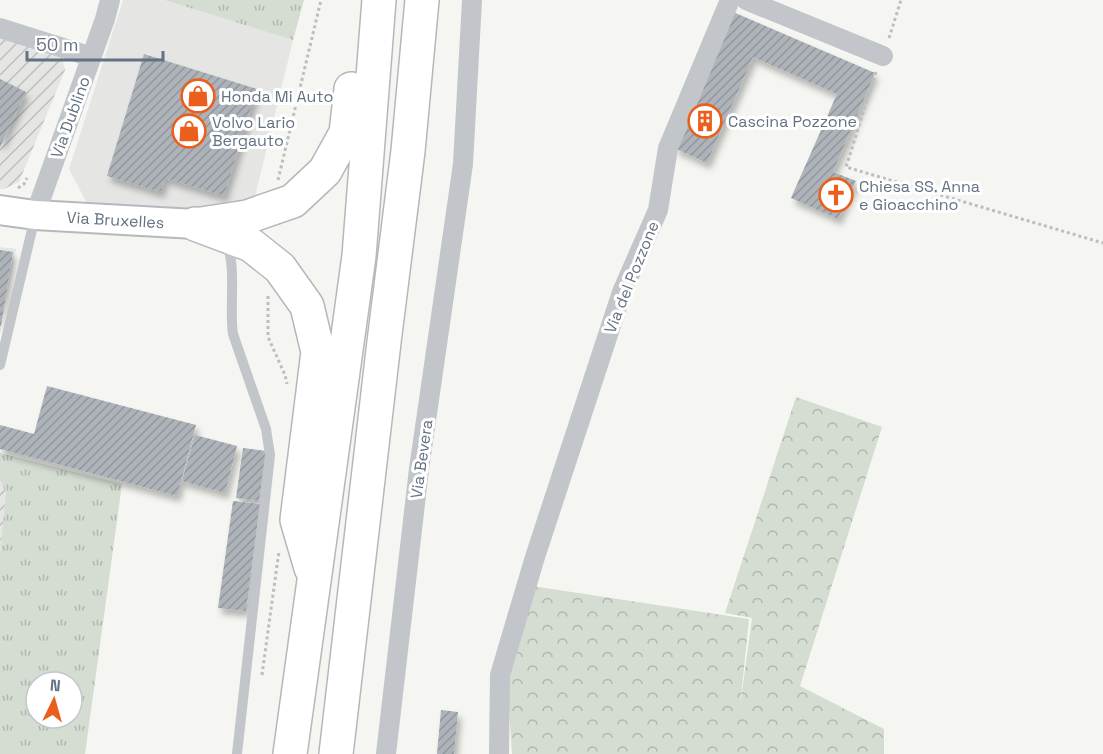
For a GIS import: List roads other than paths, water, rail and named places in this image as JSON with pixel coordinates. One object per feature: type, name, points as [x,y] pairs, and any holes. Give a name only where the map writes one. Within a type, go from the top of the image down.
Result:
[{"type":"highway","points":[[195,224],[247,217],[293,201],[325,171],[346,134],[361,10],[368,0]]},
{"type":"highway","points":[[290,754],[359,256],[379,0]]},
{"type":"highway","points":[[336,754],[408,151],[422,0]]},
{"type":"highway","points":[[195,224],[251,245],[280,268],[307,306],[318,352],[297,520],[315,581]]},
{"type":"highway","points":[[354,603],[355,754]]},
{"type":"street","name":"Via Bevera","points":[[386,754],[419,469],[463,164],[472,0]]},
{"type":"street","name":"Via del Pozzone","points":[[499,754],[500,675],[535,557],[622,292],[658,210],[668,148],[730,0]]},
{"type":"street","points":[[746,0],[883,56]]},
{"type":"street","name":"Via Dublino","points":[[35,215],[107,10]]},
{"type":"street","points":[[0,28],[92,57]]},
{"type":"street","name":"Via Bruxelles","points":[[7,201],[35,215],[195,224]]},
{"type":"lane","points":[[0,365],[35,215]]},
{"type":"lane","points":[[195,224],[225,242],[230,250],[233,334],[270,442],[269,471],[237,754]]},
{"type":"place","name":"Honda Mi Auto","points":[[198,96]]},
{"type":"place","name":"Cascina Pozzone","points":[[705,121]]},
{"type":"place","name":"Volvo Lario Bergauto","points":[[189,131]]},
{"type":"place","name":"Chiesa SS. Anna e Gioacchino","points":[[836,195]]}]
